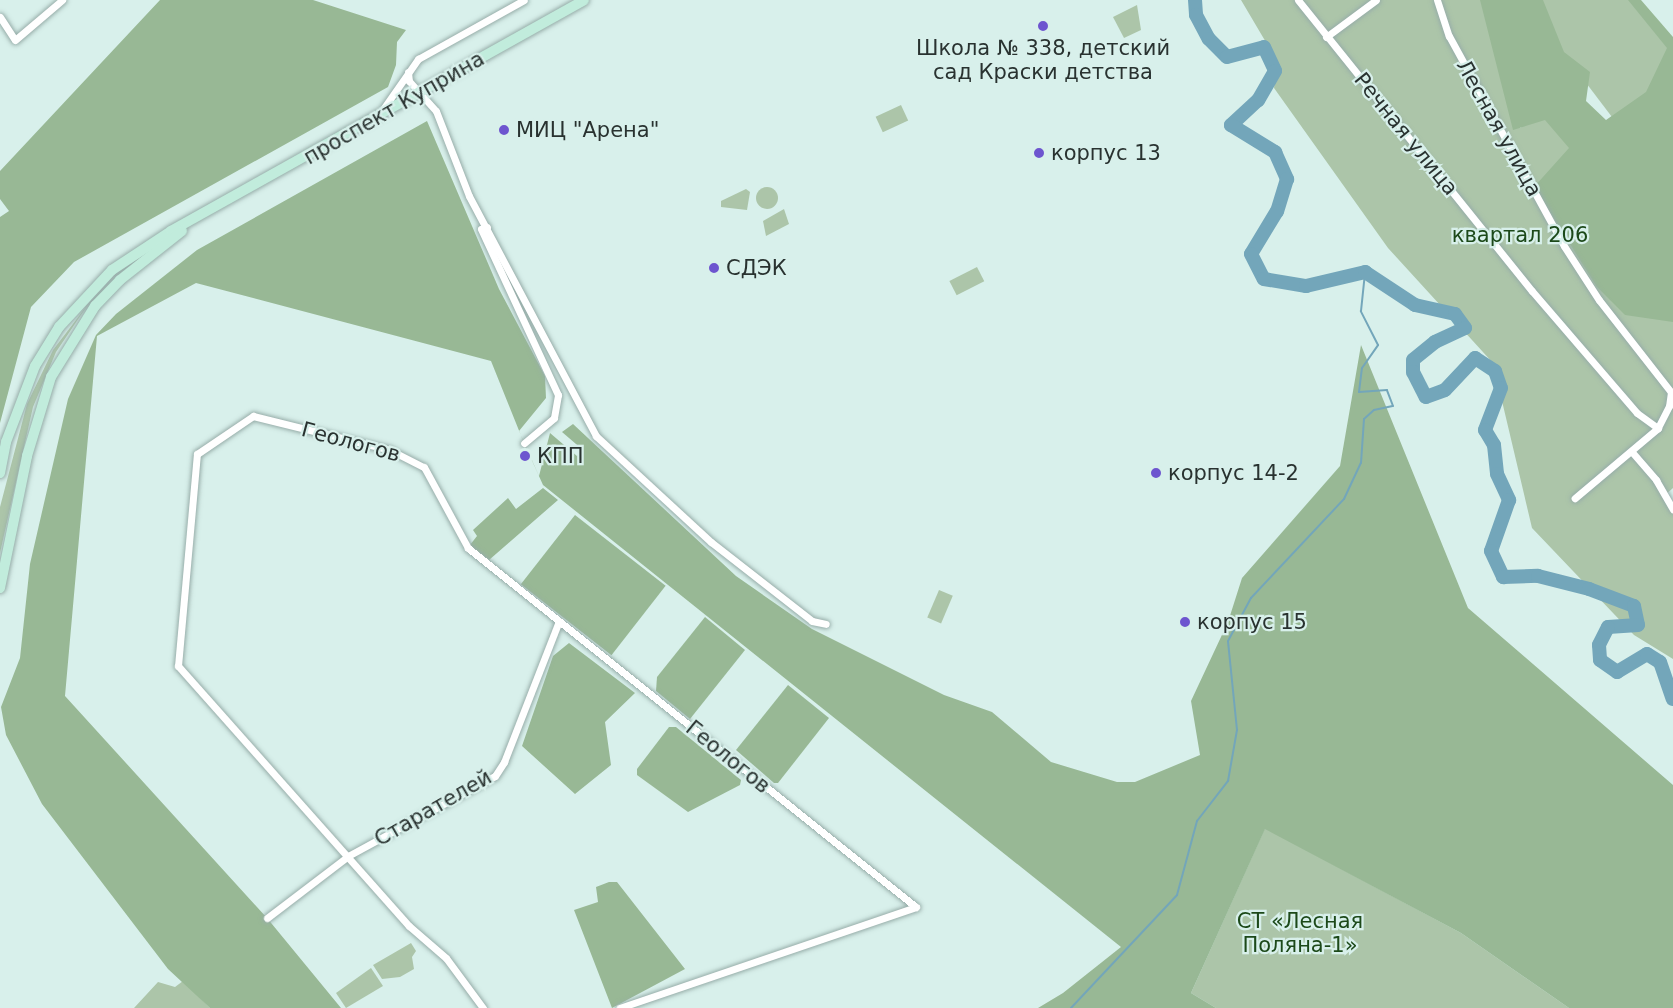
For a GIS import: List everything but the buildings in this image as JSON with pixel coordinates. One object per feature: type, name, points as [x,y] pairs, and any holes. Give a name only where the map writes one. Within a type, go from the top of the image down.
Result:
[{"type":"main road","name":"проспект Куприна","points":[[0,473],[21,401],[35,366],[59,327],[112,270],[145,246],[420,94],[584,0]]},
{"type":"main road","name":"проспект Куприна","points":[[0,588],[38,413],[72,339],[120,279],[203,215]]},
{"type":"street","points":[[0,17],[15,40],[62,0]]},
{"type":"street","points":[[376,118],[418,59],[524,0]]},
{"type":"street","name":"Речная улица","points":[[1298,0],[1538,299],[1637,413],[1658,428]]},
{"type":"street","points":[[1326,37],[1376,0]]},
{"type":"street","name":"Лесная улица","points":[[1437,0],[1449,36],[1564,246],[1599,300],[1667,385],[1672,398]]},
{"type":"street","points":[[408,72],[409,81],[436,111],[457,170],[596,436],[711,542],[812,621],[826,624]]},
{"type":"street","points":[[487,227],[481,229],[558,395],[554,418],[524,443]]},
{"type":"street","points":[[1575,498],[1658,428],[1672,398]]},
{"type":"street","name":"Геологов","points":[[483,1008],[446,958],[409,926],[178,666],[197,454],[253,416],[411,459],[435,481],[468,548],[916,907],[620,1008]]},
{"type":"street","points":[[1632,452],[1656,480],[1673,510]]},
{"type":"street","name":"Старателей","points":[[267,918],[348,856],[495,776],[504,762],[559,621]]},
{"type":"green space","points":[[160,0],[313,0],[406,30],[397,42],[396,65],[388,87],[74,262],[31,307],[0,423],[0,217],[9,211],[0,199],[0,171]]},
{"type":"green space","name":"квартал 206","points":[[1241,0],[1482,0],[1520,128],[1559,105],[1673,284],[1673,488],[1664,496],[1673,512],[1673,659],[1634,635],[1532,528],[1493,363],[1388,248],[1274,88],[1277,61]]},
{"type":"green space","points":[[1480,0],[1543,0],[1564,52],[1590,72],[1586,101],[1606,120],[1646,92],[1667,48],[1628,0],[1641,0],[1673,37],[1673,322],[1625,315],[1597,287],[1534,187],[1569,148],[1545,120],[1513,130]]},
{"type":"green space","points":[[1523,0],[1634,0],[1673,47],[1673,74],[1615,121]]},
{"type":"green space","points":[[1137,5],[1141,30],[1124,38],[1113,17]]},
{"type":"green space","points":[[901,105],[908,120],[883,132],[876,117]]},
{"type":"green space","points":[[427,121],[499,289],[545,376],[546,398],[519,431],[491,361],[196,283],[97,336],[65,696],[267,918],[341,1008],[210,1008],[168,969],[42,804],[6,735],[1,707],[20,658],[30,564],[68,399],[96,335],[116,314],[197,250]]},
{"type":"green space","points":[[763,187],[771,187],[778,194],[778,202],[771,209],[763,209],[756,202],[756,194]]},
{"type":"green space","points":[[746,189],[750,192],[747,210],[721,207],[721,201]]},
{"type":"green space","points":[[784,209],[789,224],[766,236],[763,221]]},
{"type":"green space","points":[[977,267],[984,281],[957,295],[949,281]]},
{"type":"green space","points":[[89,303],[56,352],[33,407],[0,553],[0,507],[27,404],[53,350]]},
{"type":"green space","points":[[1361,345],[1468,608],[1673,785],[1673,1008],[1569,1008],[1461,933],[1265,829],[1191,993],[1216,1008],[1038,1008],[1063,993],[1121,947],[543,485],[524,443],[521,435],[539,476],[550,433],[577,456],[583,450],[562,432],[573,424],[736,576],[812,629],[944,695],[992,712],[1051,762],[1117,782],[1135,782],[1200,755],[1191,701],[1228,622],[1242,578],[1340,466]]},
{"type":"green space","points":[[543,488],[558,500],[489,560],[470,545],[477,536],[473,530],[508,498],[516,509]]},
{"type":"green space","points":[[575,515],[666,586],[611,655],[521,584]]},
{"type":"green space","points":[[939,590],[953,596],[941,623],[927,618]]},
{"type":"green space","points":[[705,617],[745,650],[690,719],[656,691],[657,677]]},
{"type":"green space","points":[[569,643],[635,693],[605,722],[611,765],[575,794],[522,746],[553,656]]},
{"type":"green space","points":[[788,685],[829,718],[778,783],[774,783],[736,750]]},
{"type":"green space","points":[[669,727],[676,727],[741,780],[740,785],[688,812],[637,775],[637,769]]},
{"type":"green space","name":"СТ «Лесная Поляна-1»","points":[[1265,828],[1461,933],[1569,1008],[1216,1008],[1191,993]]},
{"type":"green space","points":[[609,882],[617,882],[685,969],[612,1008],[574,910],[598,902],[596,887]]},
{"type":"green space","points":[[411,943],[416,951],[412,957],[414,969],[400,977],[382,979],[373,965]]},
{"type":"green space","points":[[371,968],[383,986],[346,1008],[336,993]]},
{"type":"green space","points":[[183,981],[210,1008],[134,1008],[158,982],[175,987]]},
{"type":"waterway","points":[[1195,0],[1196,15],[1209,39],[1227,57],[1264,47],[1275,71],[1258,100],[1231,125],[1275,152],[1287,179],[1277,211],[1251,254],[1264,279],[1306,286],[1365,272],[1415,305],[1455,314],[1465,328],[1435,342],[1413,360],[1413,372],[1426,397],[1445,390],[1475,358],[1495,371],[1501,388],[1485,430],[1494,445],[1497,474],[1509,500],[1491,551],[1503,577],[1538,576],[1589,589],[1634,606],[1638,625],[1608,627],[1599,645],[1600,660],[1617,672],[1647,654],[1660,662],[1673,699]]},
{"type":"waterway","points":[[1071,1008],[1177,895],[1197,821],[1228,781],[1237,730],[1228,641],[1251,598],[1344,499],[1361,463],[1364,419],[1374,410],[1393,406],[1387,390],[1359,392],[1362,368],[1378,345],[1361,311],[1365,272]]},
{"type":"place","name":"Школа № 338, детский сад Краски детства","points":[[1043,26]]},
{"type":"place","name":"МИЦ \"Арена\"","points":[[504,130]]},
{"type":"place","name":"корпус 13","points":[[1039,153]]},
{"type":"place","name":"СДЭК","points":[[714,268]]},
{"type":"place","name":"КПП","points":[[525,456]]},
{"type":"place","name":"корпус 14-2","points":[[1156,473]]},
{"type":"place","name":"корпус 15","points":[[1185,622]]}]
